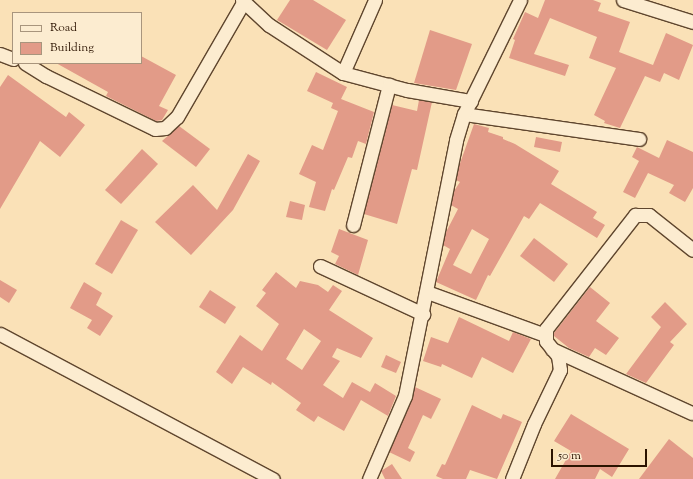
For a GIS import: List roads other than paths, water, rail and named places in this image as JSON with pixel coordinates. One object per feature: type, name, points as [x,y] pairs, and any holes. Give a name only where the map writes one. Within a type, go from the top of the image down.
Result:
[{"type":"street","points":[[27,64],[46,76],[155,129],[165,128],[177,116],[243,0],[269,25],[344,73],[389,85],[471,101]]},
{"type":"street","points":[[344,73],[375,0]]},
{"type":"street","points":[[369,479],[405,396],[428,292],[456,140],[464,114],[520,0]]},
{"type":"street","points":[[623,0],[693,22]]},
{"type":"street","points":[[0,54],[12,59]]},
{"type":"street","points":[[353,225],[389,85]]},
{"type":"street","points":[[464,114],[639,139]]},
{"type":"street","points":[[512,479],[534,424],[560,370],[558,356],[546,341],[545,335],[551,322],[635,215],[650,215],[693,250]]},
{"type":"street","points":[[320,266],[423,314]]},
{"type":"street","points":[[428,292],[545,335]]},
{"type":"street","points":[[0,334],[273,479]]},
{"type":"street","points":[[552,349],[692,413]]}]
